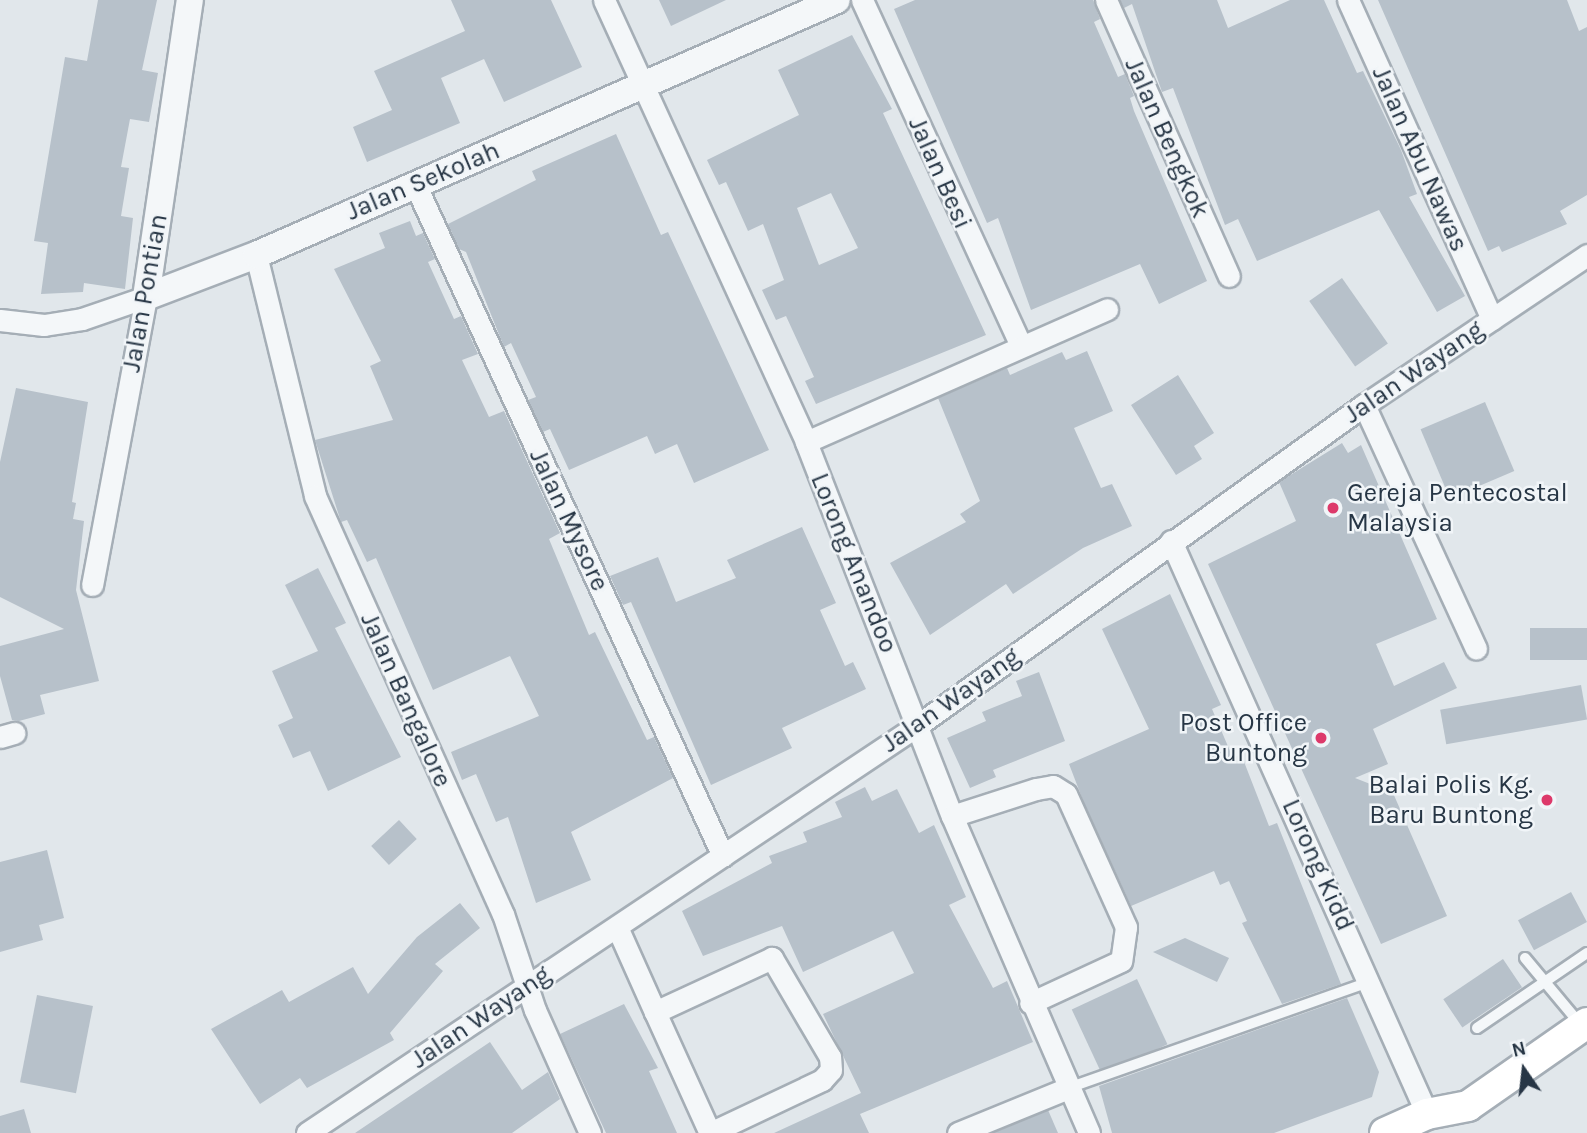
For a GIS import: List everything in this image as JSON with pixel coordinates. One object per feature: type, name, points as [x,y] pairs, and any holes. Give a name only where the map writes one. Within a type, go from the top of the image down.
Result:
[{"type":"main road","points":[[1385,1133],[1427,1114],[1438,1099],[1498,1070],[1582,1018]]},
{"type":"street","name":"Jalan Pontian","points":[[92,585],[146,297],[190,0]]},
{"type":"street","name":"Lorong Anandoo","points":[[604,0],[806,442],[952,816],[1030,1003],[1089,1133]]},
{"type":"street","name":"Jalan Sekolah","points":[[0,320],[18,325],[69,321],[146,297],[256,255],[415,184],[643,88],[837,0]]},
{"type":"street","name":"Jalan Besi","points":[[862,0],[1021,345]]},
{"type":"street","name":"Jalan Bengkok","points":[[1106,0],[1229,276]]},
{"type":"street","name":"Jalan Abu Nawas","points":[[1348,0],[1492,319]]},
{"type":"street","name":"Jalan Mysore","points":[[415,184],[723,856]]},
{"type":"street","name":"Jalan Bangalore","points":[[256,255],[315,496],[503,915],[527,987],[590,1133]]},
{"type":"street","name":"Jalan Wayang","points":[[307,1133],[918,725],[1364,405],[1587,255]]},
{"type":"street","points":[[806,442],[1107,309]]},
{"type":"street","points":[[1364,405],[1476,648]]},
{"type":"street","name":"Lorong Kidd","points":[[1171,541],[1371,981],[1427,1114]]},
{"type":"street","points":[[952,816],[1035,789],[1053,786],[1066,793],[1126,927],[1121,961],[1030,1003]]},
{"type":"street","points":[[617,927],[655,1012],[710,1133],[822,1080],[831,1070],[830,1057],[772,958],[655,1012]]},
{"type":"street","points":[[958,1133],[1068,1088]]},
{"type":"lane","points":[[1477,1028],[1587,953]]},
{"type":"lane","points":[[1525,958],[1582,1018]]},
{"type":"lane","points":[[1068,1088],[1371,981]]},
{"type":"building","points":[[98,0],[157,0],[142,70],[158,73],[149,122],[130,119],[121,167],[129,168],[121,216],[133,218],[125,289],[84,283],[83,292],[41,294],[48,243],[34,241],[65,57],[87,61]]},
{"type":"building","points":[[451,0],[551,0],[582,67],[504,102],[484,59],[441,78],[460,123],[367,162],[353,127],[392,110],[374,71],[465,31]]},
{"type":"building","points":[[659,0],[726,0],[671,26]]},
{"type":"building","points":[[915,0],[1093,0],[1100,19],[1094,22],[1118,77],[1125,74],[1134,96],[1130,98],[1134,111],[1207,281],[1159,304],[1140,264],[1031,310],[998,218],[987,223],[894,9]]},
{"type":"building","points":[[1120,0],[1217,0],[1228,28],[1290,0],[1324,0],[1357,73],[1363,71],[1401,150],[1417,194],[1409,197],[1465,296],[1437,312],[1379,210],[1257,261],[1238,219],[1225,225],[1173,88],[1162,92],[1132,4],[1124,8]]},
{"type":"building","points":[[1378,0],[1567,0],[1579,31],[1587,27],[1587,195],[1560,211],[1567,224],[1502,252],[1499,246],[1488,251]]},
{"type":"building","points":[[852,35],[892,109],[883,113],[986,335],[816,404],[805,381],[814,377],[786,316],[776,320],[762,290],[784,280],[763,224],[748,231],[726,182],[719,185],[707,160],[799,115],[778,70]],"holes":[[[831,193],[858,248],[819,265],[797,208]]]},
{"type":"building","points":[[616,134],[661,235],[668,232],[769,450],[694,483],[677,444],[655,454],[647,436],[569,470],[550,429],[543,432],[528,400],[536,397],[511,343],[504,347],[466,252],[459,249],[448,224],[536,180],[532,171]]},
{"type":"building","points":[[410,221],[416,236],[423,233],[435,259],[428,262],[454,319],[461,316],[478,354],[462,360],[489,417],[504,411],[560,533],[549,539],[589,635],[595,632],[647,740],[654,737],[673,778],[571,832],[591,880],[536,903],[508,817],[496,822],[476,774],[462,780],[451,752],[539,716],[510,656],[433,690],[376,558],[367,562],[347,520],[341,522],[315,440],[393,420],[370,366],[381,361],[334,269],[385,248],[379,233]]},
{"type":"building","points":[[1342,278],[1388,344],[1355,366],[1309,301]]},
{"type":"building","points":[[1087,351],[1113,411],[1074,428],[1101,488],[1112,484],[1132,526],[1083,548],[1013,594],[1006,584],[930,635],[890,563],[966,522],[960,514],[980,501],[938,398],[1007,368],[1010,375],[1062,352],[1066,360]]},
{"type":"building","points":[[1178,375],[1214,433],[1194,446],[1202,459],[1176,475],[1131,405]]},
{"type":"building","points":[[16,388],[88,402],[72,502],[76,503],[73,519],[84,521],[76,590],[99,681],[40,695],[45,714],[19,721],[12,720],[0,676],[0,646],[64,629],[0,597],[0,462]]},
{"type":"building","points":[[1485,402],[1514,471],[1450,498],[1421,429]]},
{"type":"building","points":[[1342,443],[1348,453],[1361,445],[1437,619],[1376,644],[1394,686],[1444,662],[1457,688],[1373,729],[1388,764],[1355,778],[1393,793],[1447,916],[1381,944],[1208,564],[1296,521],[1279,482]]},
{"type":"building","points":[[802,527],[836,603],[820,610],[845,666],[853,662],[866,689],[782,728],[792,748],[711,785],[631,602],[623,605],[610,576],[658,557],[676,602],[736,578],[727,560]]},
{"type":"building","points":[[318,568],[346,623],[335,628],[401,757],[328,791],[310,751],[293,758],[278,725],[293,718],[272,671],[318,651],[285,585]]},
{"type":"building","points":[[1170,594],[1221,705],[1212,709],[1233,758],[1241,754],[1269,826],[1277,823],[1341,984],[1282,1004],[1242,923],[1247,921],[1229,881],[1220,885],[1214,871],[1131,906],[1084,803],[1069,764],[1149,729],[1102,629]]},
{"type":"building","points":[[1530,628],[1587,628],[1587,660],[1530,660]]},
{"type":"building","points":[[1039,672],[1065,741],[993,770],[996,777],[970,788],[947,738],[986,721],[982,712],[1022,696],[1016,681]]},
{"type":"building","points":[[1581,685],[1587,719],[1446,744],[1440,710]]},
{"type":"building","points":[[865,787],[872,801],[897,789],[919,833],[934,825],[966,897],[949,905],[993,988],[1007,981],[1033,1042],[860,1114],[869,1133],[774,1133],[861,1093],[823,1014],[914,973],[893,931],[803,972],[782,926],[703,956],[682,911],[772,863],[769,856],[807,842],[803,832],[842,817],[835,802]]},
{"type":"building","points":[[399,820],[417,839],[389,865],[371,846]]},
{"type":"building","points":[[47,850],[64,918],[39,925],[43,940],[0,952],[0,862]]},
{"type":"building","points":[[1571,892],[1587,922],[1534,950],[1518,920]]},
{"type":"building","points":[[460,903],[480,928],[435,964],[443,971],[390,1033],[394,1040],[307,1088],[300,1078],[260,1104],[211,1029],[282,990],[289,1002],[353,967],[368,994],[417,937]]},
{"type":"building","points":[[1185,938],[1229,958],[1217,982],[1153,952]]},
{"type":"building","points":[[1503,959],[1522,987],[1462,1027],[1443,999]]},
{"type":"building","points":[[1137,979],[1167,1044],[1102,1075],[1072,1009]]},
{"type":"building","points":[[37,995],[93,1006],[76,1093],[20,1082]]},
{"type":"building","points":[[1347,998],[1379,1072],[1372,1097],[1274,1133],[1112,1133],[1099,1086]]},
{"type":"building","points":[[624,1004],[658,1068],[649,1071],[677,1133],[606,1133],[560,1034]]},
{"type":"building","points":[[490,1042],[522,1090],[548,1072],[560,1099],[512,1133],[355,1133]]},
{"type":"building","points":[[24,1109],[31,1133],[0,1133],[0,1116]]},
{"type":"building","points":[[1048,1110],[1058,1133],[993,1133]]},
{"type":"place","name":"Gereja Pentecostal Malaysia","points":[[1333,508]]},
{"type":"place","name":"Post Office Buntong","points":[[1321,738]]},
{"type":"place","name":"Balai Polis Kg. Baru Buntong","points":[[1547,800]]}]
